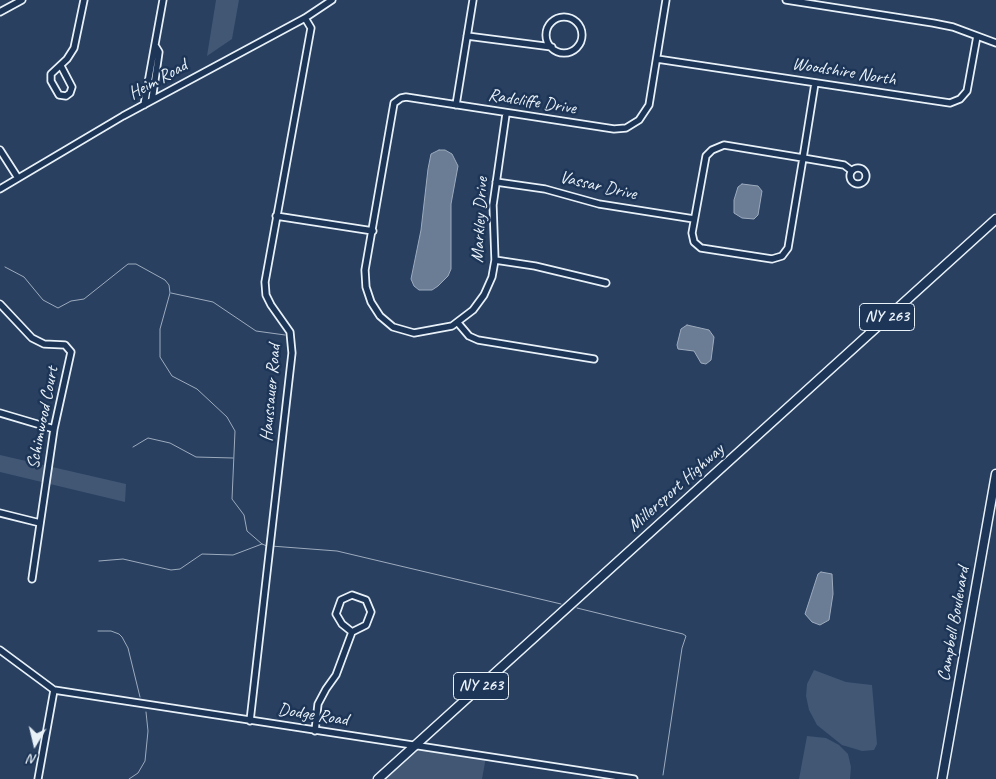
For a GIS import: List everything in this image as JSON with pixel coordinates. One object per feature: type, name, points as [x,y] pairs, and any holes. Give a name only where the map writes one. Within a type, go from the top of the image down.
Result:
[{"type":"main road","name":"Millersport Highway","points":[[378,779],[996,219]]},
{"type":"main road","name":"Campbell Boulevard","points":[[942,779],[996,474]]},
{"type":"street","points":[[0,12],[22,0]]},
{"type":"street","points":[[61,66],[72,86],[70,93],[66,96],[59,95],[51,81],[52,71],[61,66],[71,54],[77,42],[84,0]]},
{"type":"street","points":[[144,105],[163,0]]},
{"type":"street","name":"Heim Road","points":[[0,188],[152,100],[305,18],[332,0]]},
{"type":"street","points":[[456,105],[473,0]]},
{"type":"street","name":"Radcliffe Drive","points":[[373,231],[394,100],[406,97],[506,114],[620,129],[639,120],[647,111],[666,0]]},
{"type":"street","points":[[786,0],[934,23],[996,43]]},
{"type":"street","points":[[467,36],[552,47],[562,52],[574,50],[578,46],[582,34],[578,23],[563,17],[553,21],[547,37],[552,47]]},
{"type":"street","name":"Haussauer Road","points":[[250,721],[292,353],[290,332],[266,295],[265,282],[311,28],[305,18]]},
{"type":"street","name":"Woodshire North","points":[[657,59],[944,103],[955,102],[967,91],[977,36]]},
{"type":"street","points":[[152,100],[159,52],[156,47]]},
{"type":"street","points":[[814,83],[803,158],[788,248],[782,256],[772,259],[701,248],[694,242],[692,233],[706,156],[712,150],[724,145],[803,158],[844,165],[852,171]]},
{"type":"street","name":"Markley Drive","points":[[373,231],[366,261],[365,280],[371,302],[380,316],[393,327],[414,333],[452,326],[473,310],[484,295],[492,277],[495,260],[493,205],[506,114]]},
{"type":"street","points":[[0,150],[18,178]]},
{"type":"street","name":"Vassar Drive","points":[[496,182],[545,189],[599,204],[694,219]]},
{"type":"street","points":[[276,216],[373,231]]},
{"type":"street","points":[[495,260],[535,266],[606,283]]},
{"type":"street","name":"Schimwood Court","points":[[0,304],[32,338],[51,345],[66,345],[70,349],[54,429],[32,579]]},
{"type":"street","points":[[458,323],[469,336],[478,340],[594,359]]},
{"type":"street","points":[[0,413],[54,429]]},
{"type":"street","points":[[0,513],[40,523]]},
{"type":"street","points":[[315,731],[318,704],[336,675],[352,632],[366,625],[371,612],[366,600],[352,595],[340,600],[336,614],[342,624],[352,632]]},
{"type":"street","name":"Dodge Road","points":[[0,650],[54,690],[634,779]]},
{"type":"street","points":[[38,779],[54,690]]},
{"type":"shaded area","points":[[216,0],[239,0],[232,39],[207,56]]},
{"type":"shaded area","points":[[439,150],[445,150],[452,154],[458,166],[451,204],[451,269],[448,276],[432,290],[419,290],[414,286],[411,279],[421,230],[431,154]]},
{"type":"shaded area","points":[[742,184],[758,186],[762,191],[758,215],[754,219],[742,218],[734,213],[734,200],[738,187]]},
{"type":"shaded area","points":[[687,325],[709,330],[714,337],[711,360],[706,364],[701,363],[694,351],[678,349],[677,345],[681,329]]},
{"type":"shaded area","points":[[0,455],[126,484],[125,502],[0,472]]},
{"type":"shaded area","points":[[821,572],[832,574],[833,594],[829,620],[820,625],[812,622],[805,614],[818,574]]},
{"type":"shaded area","points":[[814,670],[846,682],[872,685],[877,744],[874,750],[862,751],[842,745],[817,725],[809,710],[806,696],[807,684]]},
{"type":"shaded area","points":[[807,736],[826,738],[839,745],[848,754],[851,767],[850,779],[799,779]]},
{"type":"shaded area","points":[[413,746],[486,757],[482,779],[377,779]]},
{"type":"waterway","points":[[5,267],[24,277],[43,300],[58,308],[71,301],[84,299],[128,264],[136,264],[165,280],[169,285],[170,293],[160,329],[160,357],[172,376],[197,389],[227,417],[235,431],[232,499],[244,515],[247,531],[267,546]]},
{"type":"waterway","points":[[171,293],[213,302],[256,331],[285,335]]},
{"type":"waterway","points":[[133,447],[148,438],[170,443],[196,457],[233,458]]},
{"type":"waterway","points":[[99,561],[123,559],[171,570],[180,569],[202,554],[233,555],[262,544]]},
{"type":"waterway","points":[[271,546],[337,551],[561,604]]},
{"type":"waterway","points":[[577,608],[686,636],[682,648],[663,775]]},
{"type":"waterway","points":[[98,631],[111,631],[122,637],[128,648],[140,697]]},
{"type":"waterway","points":[[129,779],[138,773],[145,761],[148,731],[146,712]]}]
